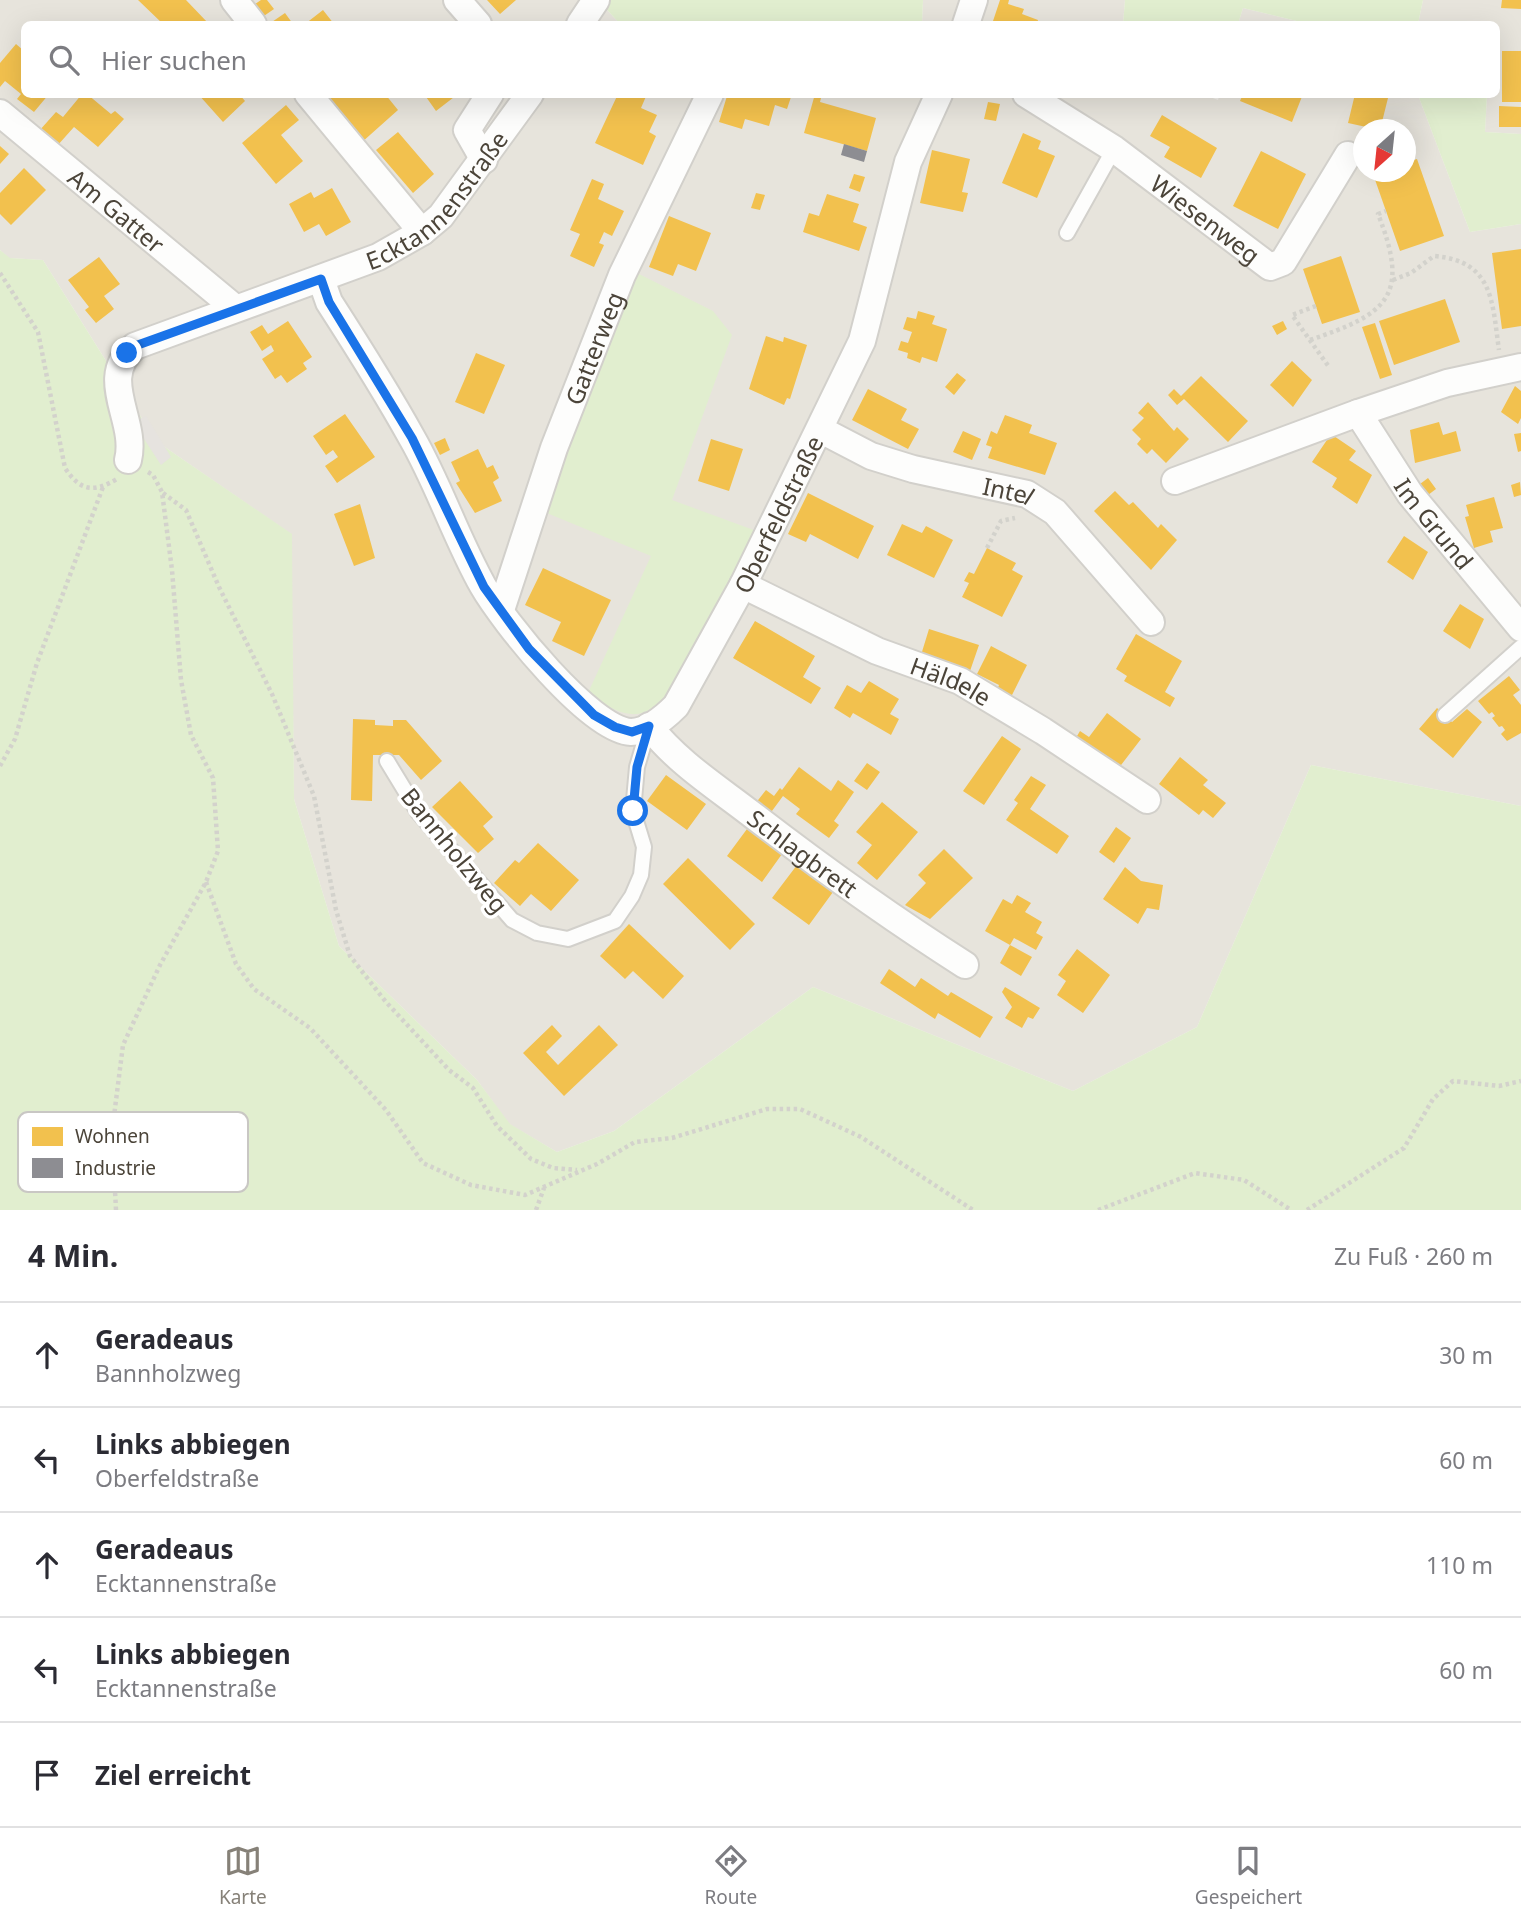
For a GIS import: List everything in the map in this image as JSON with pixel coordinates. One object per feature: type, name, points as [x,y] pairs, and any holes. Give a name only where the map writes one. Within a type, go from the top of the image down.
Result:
[{"type":"street","points":[[234,0],[251,21]]},
{"type":"street","points":[[457,0],[475,21]]},
{"type":"street","points":[[582,21],[596,0]]},
{"type":"street","points":[[967,21],[974,0]]},
{"type":"street","points":[[311,98],[422,232]]},
{"type":"street","points":[[484,160],[467,130],[487,98]]},
{"type":"street","name":"Ecktannenstraße","points":[[128,460],[131,448],[117,391],[118,365],[127,353],[135,346],[378,257],[422,232],[441,216],[527,98]]},
{"type":"street","name":"Gatterweg","points":[[500,610],[554,448],[622,275],[707,98]]},
{"type":"street","name":"Oberfeldstraße","points":[[649,726],[663,719],[676,706],[743,585],[821,430],[862,341],[908,162],[937,98]]},
{"type":"street","name":"Wiesenweg","points":[[1032,98],[1115,149],[1270,267],[1283,262],[1348,155]]},
{"type":"street","name":"Am Gatter","points":[[0,113],[235,308]]},
{"type":"street","points":[[321,279],[329,302],[412,438],[484,587],[500,610],[529,649],[594,715],[615,727],[632,732],[649,726]]},
{"type":"street","points":[[1175,481],[1447,383],[1512,369]]},
{"type":"street","name":"Im Grund","points":[[1358,413],[1410,494],[1521,628]]},
{"type":"street","name":"Intel","points":[[821,430],[872,456],[1027,494],[1055,512],[1151,622]]},
{"type":"street","name":"Häldele","points":[[743,585],[877,651],[960,681],[1043,731],[1147,800]]},
{"type":"street","name":"Schlagbrett","points":[[649,726],[667,749],[773,831],[900,923],[965,965]]},
{"type":"lane","points":[[1067,233],[1115,149]]},
{"type":"lane","points":[[1445,715],[1521,647]]},
{"type":"lane","name":"Bannholzweg","points":[[387,761],[418,812],[512,920],[537,933],[568,939],[615,921],[632,896],[641,875],[644,847],[633,811],[637,767],[649,726]]},
{"type":"path","points":[[1310,340],[1368,317],[1386,298],[1393,280],[1387,237],[1378,214],[1386,211]]},
{"type":"path","points":[[1393,280],[1411,273],[1434,256],[1452,258],[1479,273],[1490,289],[1512,369]]},
{"type":"path","points":[[0,273],[38,332],[65,468],[76,484],[89,488],[103,486],[117,479],[128,460],[153,475],[162,492],[173,570],[181,680],[191,735],[213,778],[218,851],[206,882],[160,965],[123,1045],[115,1112]]},
{"type":"path","points":[[1490,289],[1497,288]]},
{"type":"path","points":[[1316,306],[1292,315],[1329,367]]},
{"type":"path","points":[[0,766],[15,739],[37,663],[103,486]]},
{"type":"path","points":[[162,492],[186,510],[219,587],[272,694],[309,783],[319,816],[336,911],[350,956],[386,1002],[449,1070],[473,1087],[497,1126],[531,1159],[553,1168],[579,1170]]},
{"type":"path","points":[[987,548],[1000,521],[1012,517],[1022,520]]},
{"type":"path","points":[[206,882],[236,964],[254,989],[310,1028],[386,1110],[423,1163],[471,1185],[525,1195],[635,1142],[672,1138],[767,1109],[800,1109],[861,1137],[973,1210]]},
{"type":"path","points":[[1307,1210],[1404,1148],[1433,1099],[1453,1081],[1499,1086],[1521,1081]]},
{"type":"path","points":[[1098,1210],[1195,1173],[1244,1180],[1291,1210]]},
{"type":"path","points":[[536,1210],[544,1187]]},
{"type":"path","points":[[115,1192],[116,1210]]},
{"type":"shaded area","points":[[0,0],[598,0],[617,21],[21,21],[21,98],[1419,98],[1470,232],[1521,224],[1521,806],[1311,765],[1197,1027],[1073,1091],[813,987],[614,1131],[557,1152],[509,1124],[477,1080],[339,946],[294,799],[291,534],[156,441],[43,260],[9,258],[0,250]]},
{"type":"shaded area","points":[[923,0],[1125,0],[1123,21],[922,21]]},
{"type":"shaded area","points":[[1423,0],[1521,0],[1521,134],[1485,132],[1487,98],[1500,98],[1500,21],[1419,21]]},
{"type":"shaded area","points":[[1243,8],[1297,21],[1239,21]]},
{"type":"shaded area","points":[[146,416],[171,457],[161,465],[133,422]]},
{"type":"green space","points":[[598,0],[923,0],[922,21],[617,21]]},
{"type":"green space","points":[[1125,0],[1423,0],[1419,21],[1297,21],[1243,8],[1239,21],[1123,21]]},
{"type":"green space","points":[[1419,98],[1487,98],[1485,132],[1521,134],[1521,224],[1470,232]]},
{"type":"green space","points":[[0,250],[10,258],[43,260],[156,441],[292,534],[294,799],[339,946],[477,1080],[510,1124],[557,1152],[614,1131],[813,987],[1073,1091],[1197,1027],[1311,765],[1521,806],[1521,1210],[0,1210]]},
{"type":"green space","points":[[633,271],[713,311],[732,335],[672,500],[759,532],[682,681],[647,711],[628,714],[587,695],[651,556],[542,511]]},
{"type":"building: Wohnen","points":[[138,0],[186,0],[206,21],[160,21]]},
{"type":"building: Wohnen","points":[[261,0],[267,0],[274,9],[261,18],[252,6]]},
{"type":"building: Wohnen","points":[[487,0],[516,0],[500,14]]},
{"type":"building: Wohnen","points":[[1000,0],[1009,0],[1008,4],[1024,9],[1022,14],[1038,20],[1038,21],[993,21]]},
{"type":"building: Wohnen","points":[[1502,0],[1521,0],[1521,9],[1501,8]]},
{"type":"building: Wohnen","points":[[323,10],[332,21],[309,21]]},
{"type":"building: Wohnen","points":[[285,13],[291,21],[273,21]]},
{"type":"building: Wohnen","points":[[16,44],[21,48],[21,94],[5,81],[0,87],[0,63]]},
{"type":"building: Wohnen","points":[[1502,51],[1521,51],[1521,102],[1502,102]]},
{"type":"building: Wohnen","points":[[21,94],[21,98],[46,98],[34,112],[17,99]]},
{"type":"building: Wohnen","points":[[79,98],[92,98],[111,114],[115,111],[124,119],[98,147],[74,127],[57,146],[39,131],[56,112],[63,117]]},
{"type":"building: Wohnen","points":[[202,98],[242,98],[245,101],[223,122]]},
{"type":"building: Wohnen","points":[[323,98],[388,98],[398,110],[361,143]]},
{"type":"building: Wohnen","points":[[427,98],[453,98],[436,111]]},
{"type":"building: Wohnen","points":[[616,98],[645,98],[641,108],[657,115],[649,132],[656,136],[643,165],[595,143]]},
{"type":"building: Wohnen","points":[[726,98],[791,98],[787,109],[775,105],[769,126],[745,119],[742,129],[719,122]]},
{"type":"building: Wohnen","points":[[814,98],[821,98],[820,102],[876,118],[867,151],[804,133]]},
{"type":"building: Wohnen","points":[[1241,98],[1301,98],[1292,122],[1240,101]]},
{"type":"building: Wohnen","points":[[1354,98],[1388,98],[1383,119],[1353,119],[1353,124],[1348,123]]},
{"type":"building: Wohnen","points":[[988,102],[1000,104],[996,121],[984,119]]},
{"type":"building: Wohnen","points":[[286,105],[299,120],[281,135],[303,161],[276,184],[242,143]]},
{"type":"building: Wohnen","points":[[1499,106],[1521,107],[1521,127],[1499,127]]},
{"type":"building: Wohnen","points":[[1162,115],[1217,148],[1201,178],[1164,157],[1170,147],[1150,136]]},
{"type":"building: Wohnen","points":[[398,132],[434,174],[413,193],[376,150]]},
{"type":"building: Wohnen","points":[[1023,133],[1041,141],[1038,149],[1055,156],[1037,198],[1002,183]]},
{"type":"building: Wohnen","points":[[0,146],[9,154],[0,164]]},
{"type":"building: Wohnen","points":[[932,150],[970,159],[962,192],[968,193],[963,212],[920,203]]},
{"type":"building: Wohnen","points":[[1261,151],[1306,174],[1278,229],[1233,206]]},
{"type":"building: Wohnen","points":[[1416,159],[1444,236],[1400,251],[1376,182],[1416,182]]},
{"type":"building: Wohnen","points":[[24,168],[46,190],[11,225],[0,214],[0,193]]},
{"type":"building: Wohnen","points":[[854,174],[865,177],[860,192],[849,188]]},
{"type":"building: Wohnen","points":[[592,179],[604,184],[598,199],[624,211],[612,236],[604,232],[599,243],[604,245],[594,267],[570,256],[580,234],[570,230]]},
{"type":"building: Wohnen","points":[[332,188],[351,222],[326,236],[319,224],[304,232],[289,204],[311,192],[314,198]]},
{"type":"building: Wohnen","points":[[756,193],[765,195],[760,210],[751,208]]},
{"type":"building: Wohnen","points":[[827,194],[859,204],[853,222],[867,227],[859,251],[803,232],[809,213],[819,216]]},
{"type":"building: Wohnen","points":[[669,216],[711,233],[696,271],[678,264],[673,276],[649,267]]},
{"type":"building: Wohnen","points":[[1521,249],[1521,326],[1502,329],[1492,253]]},
{"type":"building: Wohnen","points":[[1341,256],[1360,312],[1322,324],[1303,269]]},
{"type":"building: Wohnen","points":[[99,257],[120,284],[104,296],[114,309],[96,323],[85,310],[89,307],[68,280]]},
{"type":"building: Wohnen","points":[[1445,299],[1460,342],[1394,365],[1379,321]]},
{"type":"building: Wohnen","points":[[918,311],[935,316],[932,324],[947,329],[937,362],[922,357],[920,363],[907,358],[908,353],[898,350],[901,341],[908,343],[912,332],[903,329],[907,317],[916,319]]},
{"type":"building: Wohnen","points":[[288,321],[312,357],[303,363],[307,369],[287,383],[281,375],[275,379],[262,359],[274,351],[271,345],[262,351],[250,332],[262,325],[268,334]]},
{"type":"building: Wohnen","points":[[1283,321],[1287,329],[1277,335],[1272,326]]},
{"type":"building: Wohnen","points":[[1375,323],[1392,375],[1380,379],[1362,327]]},
{"type":"building: Wohnen","points":[[766,336],[783,342],[784,337],[807,345],[790,399],[787,398],[784,405],[749,389]]},
{"type":"building: Wohnen","points":[[476,353],[505,365],[484,414],[455,402]]},
{"type":"building: Wohnen","points":[[1292,361],[1312,380],[1293,407],[1270,385]]},
{"type":"building: Wohnen","points":[[957,373],[966,380],[954,395],[945,387]]},
{"type":"building: Wohnen","points":[[1201,376],[1248,421],[1228,442],[1184,399],[1177,405],[1168,395],[1174,389],[1181,396]]},
{"type":"building: Wohnen","points":[[1515,386],[1521,391],[1521,418],[1518,424],[1501,412]]},
{"type":"building: Wohnen","points":[[868,389],[907,409],[901,420],[919,429],[908,449],[852,420]]},
{"type":"building: Wohnen","points":[[1148,402],[1174,431],[1177,427],[1189,439],[1166,463],[1152,449],[1147,454],[1137,444],[1141,439],[1132,430],[1144,418],[1138,413]]},
{"type":"building: Wohnen","points":[[345,414],[375,457],[337,483],[325,466],[338,457],[333,450],[326,455],[313,436]]},
{"type":"building: Wohnen","points":[[1005,415],[1032,425],[1029,433],[1057,443],[1045,475],[988,458],[992,447],[986,445],[991,431],[997,434]]},
{"type":"building: Wohnen","points":[[1439,422],[1443,435],[1456,431],[1461,451],[1415,463],[1410,430]]},
{"type":"building: Wohnen","points":[[963,431],[981,439],[972,460],[953,452]]},
{"type":"building: Wohnen","points":[[1521,433],[1521,451],[1518,452],[1514,434]]},
{"type":"building: Wohnen","points":[[1331,434],[1356,451],[1349,460],[1372,475],[1357,504],[1332,487],[1337,478],[1312,462]]},
{"type":"building: Wohnen","points":[[445,438],[450,450],[440,455],[434,443]]},
{"type":"building: Wohnen","points":[[711,439],[743,449],[729,491],[698,481]]},
{"type":"building: Wohnen","points":[[478,449],[487,468],[493,465],[499,478],[493,482],[502,501],[475,513],[456,483],[460,481],[451,462]]},
{"type":"building: Wohnen","points":[[1428,478],[1436,489],[1428,495],[1420,484]]},
{"type":"building: Wohnen","points":[[1520,482],[1521,495],[1514,497],[1511,485]]},
{"type":"building: Wohnen","points":[[1115,491],[1129,505],[1133,502],[1158,528],[1161,524],[1177,540],[1151,570],[1094,511]]},
{"type":"building: Wohnen","points":[[808,493],[874,526],[858,559],[810,534],[806,542],[788,534]]},
{"type":"building: Wohnen","points":[[1494,497],[1503,528],[1490,531],[1493,542],[1474,548],[1465,517],[1469,516],[1466,505]]},
{"type":"building: Wohnen","points":[[360,504],[375,558],[354,566],[334,514]]},
{"type":"building: Wohnen","points":[[902,524],[922,533],[926,526],[953,540],[934,578],[887,555]]},
{"type":"building: Wohnen","points":[[1404,536],[1428,552],[1413,580],[1387,562]]},
{"type":"building: Wohnen","points":[[987,548],[1016,563],[1012,570],[1023,576],[1002,617],[962,597],[969,583],[964,581],[969,572],[974,574]]},
{"type":"building: Wohnen","points":[[543,568],[611,600],[584,656],[552,641],[561,622],[525,605]]},
{"type":"building: Wohnen","points":[[1460,604],[1484,619],[1470,649],[1443,631]]},
{"type":"building: Wohnen","points":[[755,621],[815,656],[803,677],[821,688],[811,704],[733,658]]},
{"type":"building: Wohnen","points":[[929,629],[979,645],[970,671],[921,655]]},
{"type":"building: Wohnen","points":[[1136,634],[1182,661],[1165,692],[1175,698],[1170,707],[1124,681],[1127,676],[1116,669]]},
{"type":"building: Wohnen","points":[[991,646],[1027,665],[1011,697],[997,690],[999,685],[977,674]]},
{"type":"building: Wohnen","points":[[1509,676],[1520,690],[1513,695],[1521,705],[1521,733],[1507,741],[1501,734],[1505,730],[1492,718],[1495,716],[1492,712],[1489,714],[1478,701]]},
{"type":"building: Wohnen","points":[[869,681],[899,699],[890,714],[899,719],[891,735],[853,713],[850,718],[834,708],[847,685],[861,693]]},
{"type":"building: Wohnen","points":[[1437,708],[1452,722],[1467,709],[1482,722],[1453,758],[1419,729]]},
{"type":"building: Wohnen","points":[[1107,713],[1141,739],[1118,769],[1077,736],[1080,731],[1089,737]]},
{"type":"building: Wohnen","points":[[353,719],[375,720],[375,725],[393,726],[393,720],[406,720],[442,761],[421,780],[399,755],[373,755],[372,801],[351,800]]},
{"type":"building: Wohnen","points":[[1002,736],[1021,749],[984,805],[963,791]]},
{"type":"building: Wohnen","points":[[1180,757],[1208,780],[1203,785],[1226,803],[1213,818],[1203,810],[1199,815],[1159,784]]},
{"type":"building: Wohnen","points":[[867,763],[880,772],[867,790],[854,781]]},
{"type":"building: Wohnen","points":[[799,767],[831,791],[838,780],[854,792],[834,821],[839,825],[829,838],[796,814],[800,809],[783,796],[769,815],[755,804],[766,790],[774,796],[780,788],[782,790]]},
{"type":"building: Wohnen","points":[[666,775],[706,804],[687,830],[647,801]]},
{"type":"building: Wohnen","points":[[1031,776],[1046,785],[1030,809],[1069,836],[1057,854],[1006,820],[1018,803],[1014,800]]},
{"type":"building: Wohnen","points":[[460,781],[493,817],[483,826],[494,839],[478,853],[432,807]]},
{"type":"building: Wohnen","points":[[882,802],[918,832],[877,880],[857,863],[872,845],[856,832]]},
{"type":"building: Wohnen","points":[[1116,827],[1131,838],[1114,863],[1099,852]]},
{"type":"building: Wohnen","points":[[747,829],[782,854],[762,882],[727,856]]},
{"type":"building: Wohnen","points":[[538,843],[579,880],[551,911],[531,894],[520,906],[494,883],[515,860],[519,863]]},
{"type":"building: Wohnen","points":[[944,849],[973,878],[930,919],[905,905],[926,883],[918,875]]},
{"type":"building: Wohnen","points":[[688,858],[755,924],[730,950],[663,884]]},
{"type":"building: Wohnen","points":[[797,865],[833,892],[809,925],[772,898]]},
{"type":"building: Wohnen","points":[[1125,867],[1141,881],[1163,885],[1159,910],[1147,908],[1138,924],[1103,899]]},
{"type":"building: Wohnen","points":[[1017,895],[1031,903],[1025,912],[1042,922],[1036,933],[1043,937],[1036,950],[1014,938],[1010,945],[985,931],[1003,899],[1012,904]]},
{"type":"building: Wohnen","points":[[629,924],[684,976],[663,999],[633,971],[625,979],[600,956]]},
{"type":"building: Wohnen","points":[[1010,945],[1032,957],[1021,976],[1000,963]]},
{"type":"building: Wohnen","points":[[1077,949],[1110,975],[1083,1013],[1057,995],[1066,981],[1058,975]]},
{"type":"building: Wohnen","points":[[889,969],[915,987],[921,978],[948,996],[951,992],[993,1017],[980,1038],[938,1013],[935,1019],[880,983]]},
{"type":"building: Wohnen","points":[[1005,987],[1040,1008],[1033,1019],[1028,1017],[1022,1028],[1005,1018],[1012,1007],[1002,992]]},
{"type":"building: Wohnen","points":[[552,1025],[562,1036],[546,1052],[558,1065],[599,1025],[618,1045],[564,1096],[523,1053]]},
{"type":"building: Industrie","points":[[844,144],[867,151],[864,162],[841,155]]},
{"type":"route","points":[[127,353],[135,346],[321,279],[329,302],[412,438],[484,587],[529,649],[594,715],[615,727],[632,732],[649,726],[637,767],[633,811]]}]
